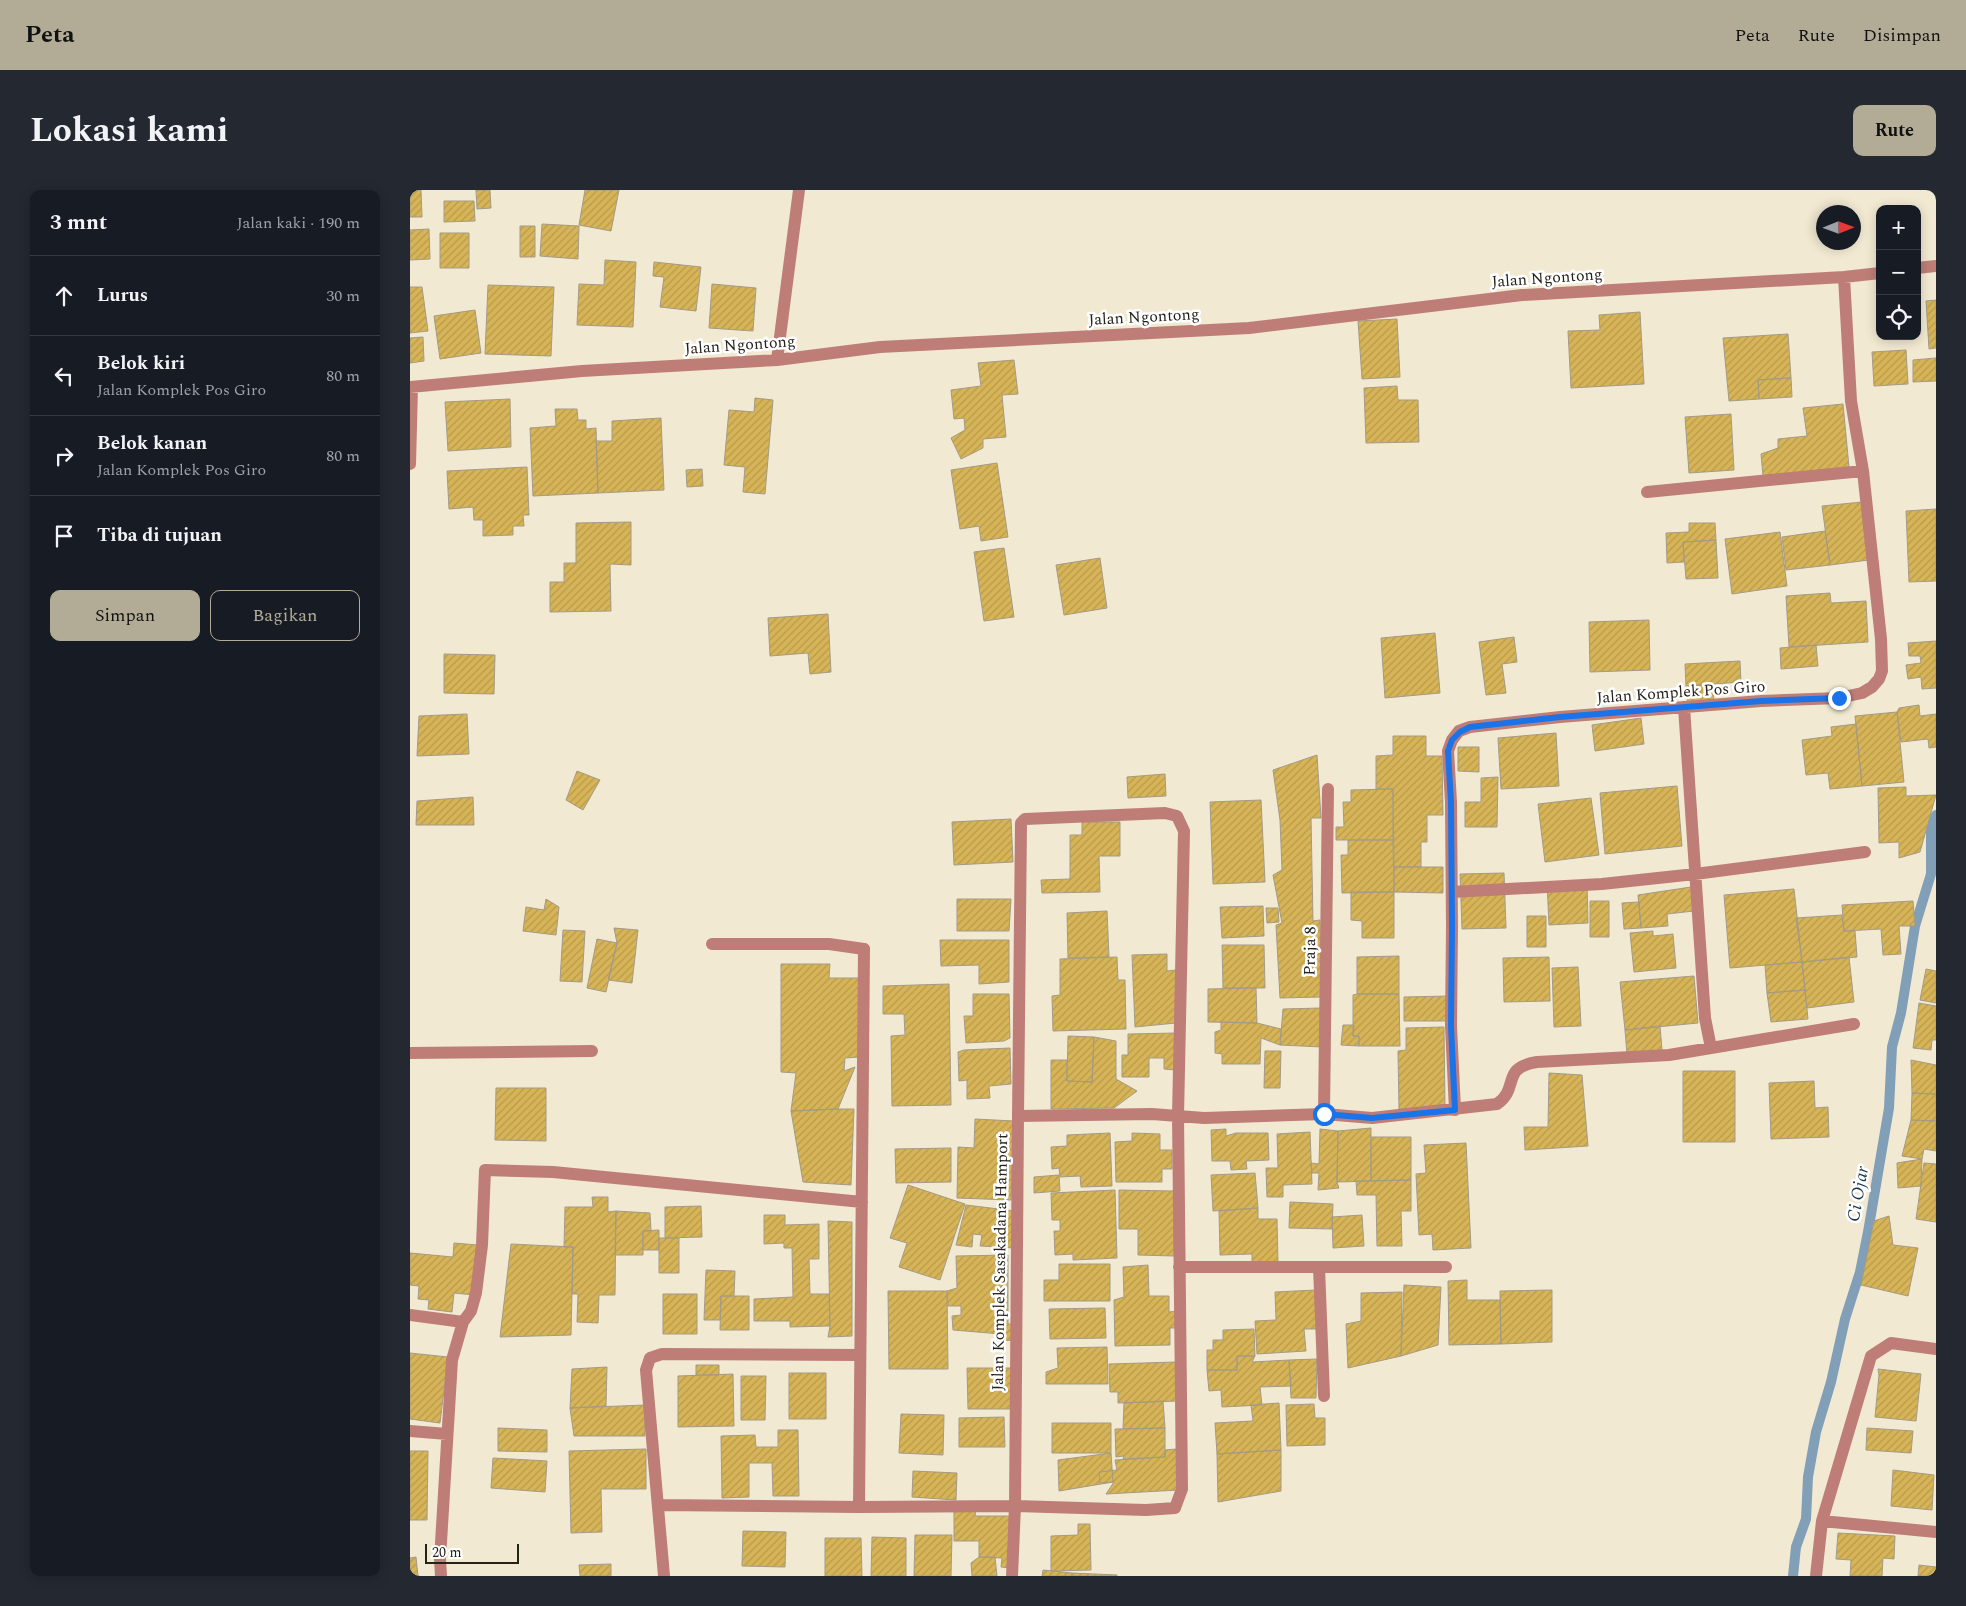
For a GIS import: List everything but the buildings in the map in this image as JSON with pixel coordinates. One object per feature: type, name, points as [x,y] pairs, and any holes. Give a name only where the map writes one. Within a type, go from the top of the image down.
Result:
[{"type":"street","points":[[777,360],[799,190]]},
{"type":"street","points":[[1921,268],[1936,266]]},
{"type":"street","name":"Jalan Ngontong","points":[[411,387],[582,371],[777,360],[880,347],[1248,328],[1522,295],[1844,277],[1876,273]]},
{"type":"street","name":"Jalan Komplek Pos Giro","points":[[1455,1110],[1451,1026],[1452,892],[1451,802],[1448,751],[1452,740],[1460,732],[1470,727],[1560,717],[1684,707],[1839,698],[1862,693],[1872,687],[1879,679],[1882,671],[1881,639],[1863,471],[1850,401],[1844,277]]},
{"type":"street","points":[[410,464],[411,387]]},
{"type":"street","points":[[1647,492],[1863,471]]},
{"type":"street","points":[[1684,707],[1705,1018],[1711,1048]]},
{"type":"street","name":"Praja 8","points":[[1324,1114],[1328,789]]},
{"type":"street","points":[[658,1505],[1016,1506],[1146,1510],[1175,1508],[1182,1489],[1178,1116],[1184,830],[1177,816],[1165,813],[1025,819],[1021,823],[1018,1116]]},
{"type":"street","points":[[1452,892],[1602,884],[1865,852]]},
{"type":"street","points":[[712,944],[829,944],[864,949],[859,1507]]},
{"type":"street","name":"Jalan Komplek Sasakadana Hamport","points":[[1012,1576],[1016,1506],[1018,1116],[1152,1114],[1204,1118],[1324,1114],[1372,1118],[1455,1110],[1497,1104],[1507,1095],[1516,1069],[1524,1064],[1670,1055],[1854,1024]]},
{"type":"street","points":[[410,1053],[592,1051]]},
{"type":"street","points":[[441,1576],[440,1559],[452,1360],[463,1322],[471,1311],[476,1293],[482,1245],[485,1170],[562,1172],[862,1202]]},
{"type":"street","points":[[1179,1267],[1446,1267]]},
{"type":"street","points":[[1319,1267],[1324,1396]]},
{"type":"street","points":[[410,1315],[463,1322]]},
{"type":"street","points":[[1816,1576],[1822,1521],[1871,1356],[1891,1343],[1936,1349]]},
{"type":"street","points":[[664,1576],[646,1370],[650,1358],[662,1354],[860,1355]]},
{"type":"street","points":[[410,1430],[447,1434]]},
{"type":"street","points":[[1822,1521],[1936,1532]]},
{"type":"waterway","name":"Ci Ojar","points":[[1793,1576],[1796,1547],[1806,1519],[1808,1477],[1816,1432],[1831,1382],[1845,1319],[1860,1272],[1868,1232],[1889,1108],[1892,1047],[1901,1013],[1915,926],[1931,874],[1931,829],[1936,815]]},
{"type":"route","points":[[1324,1114],[1372,1118],[1455,1110],[1450,994],[1452,927],[1451,802],[1448,751],[1452,740],[1460,732],[1470,727],[1560,717],[1761,701],[1839,698]]}]
